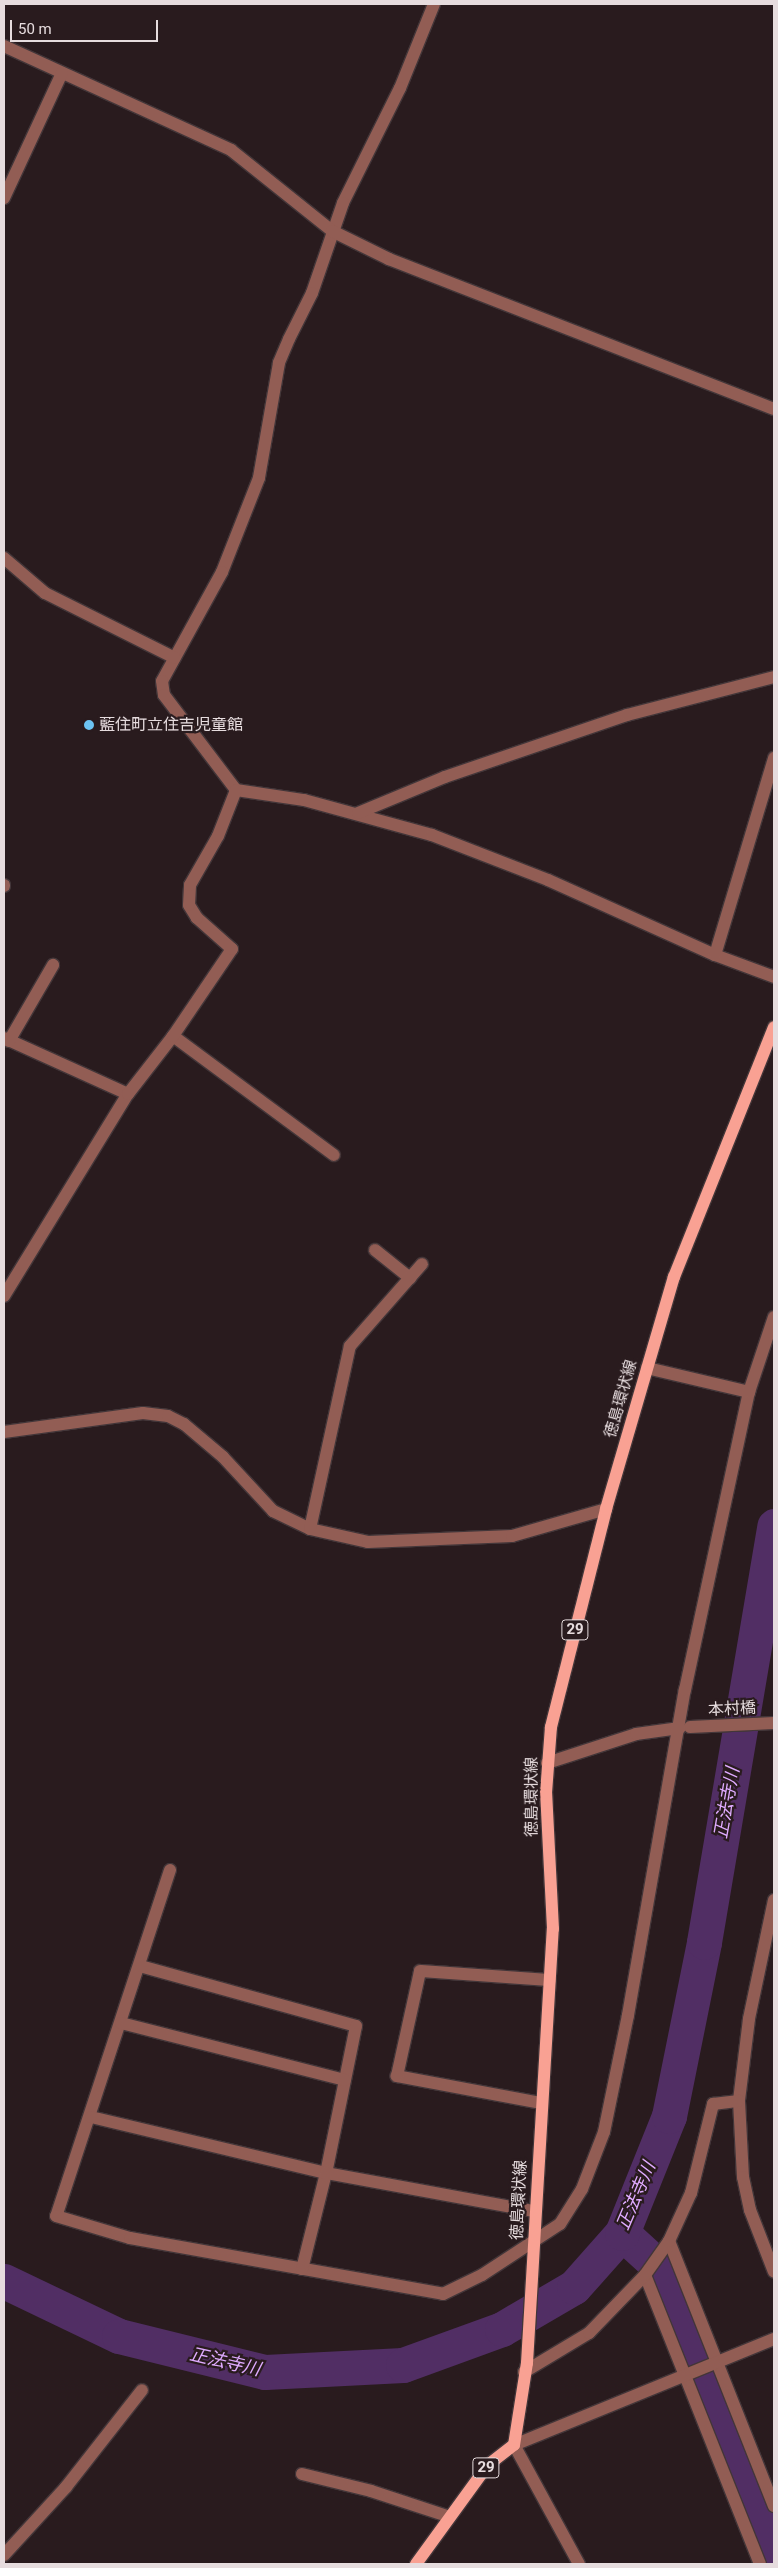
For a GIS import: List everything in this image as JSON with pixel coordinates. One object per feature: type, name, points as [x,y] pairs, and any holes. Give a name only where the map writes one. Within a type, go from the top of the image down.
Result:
[{"type":"main road","name":"徳島環状線","points":[[514,2445],[526,2368],[534,2211],[553,1928],[547,1763],[551,1727],[606,1509],[690,1230],[774,1027]]},
{"type":"main road","name":"29","points":[[416,2564],[488,2465],[514,2445]]},
{"type":"street","points":[[434,4],[400,88],[332,231],[312,293],[279,363],[259,478],[222,572],[162,681],[164,696],[236,790],[304,800],[358,813],[432,835],[548,880],[716,955],[774,977]]},
{"type":"street","points":[[4,46],[231,150],[332,231],[389,259],[774,408]]},
{"type":"street","points":[[4,198],[62,73]]},
{"type":"street","points":[[4,558],[45,593],[175,658]]},
{"type":"street","points":[[358,813],[444,777],[627,715],[774,677]]},
{"type":"street","points":[[716,955],[774,758]]},
{"type":"street","points":[[4,1296],[128,1094],[173,1036],[232,949],[197,918],[189,906],[190,885],[218,836],[236,790]]},
{"type":"street","points":[[53,965],[6,1039],[128,1094]]},
{"type":"street","points":[[173,1036],[334,1155]]},
{"type":"street","points":[[375,1250],[410,1278]]},
{"type":"street","points":[[310,1529],[350,1346],[422,1264]]},
{"type":"street","points":[[170,1870],[122,2023],[56,2216],[130,2238],[443,2294],[482,2275],[560,2224],[582,2189],[604,2132],[685,1728],[685,1690],[749,1392],[774,1317]]},
{"type":"street","points":[[647,1368],[749,1392]]},
{"type":"street","points":[[4,1432],[143,1413],[168,1416],[184,1424],[223,1457],[273,1511],[310,1529],[368,1542],[456,1540],[512,1536],[606,1509]]},
{"type":"street","name":"本村橋","points":[[547,1763],[636,1734],[685,1728],[774,1723]]},
{"type":"street","points":[[774,1900],[748,2029],[739,2101],[743,2177],[750,2210],[774,2272]]},
{"type":"street","points":[[140,1966],[356,2026],[326,2173],[302,2269]]},
{"type":"street","points":[[541,2103],[397,2076],[420,1971],[550,1980]]},
{"type":"street","points":[[122,2023],[345,2080]]},
{"type":"street","points":[[526,2368],[589,2333],[646,2274],[665,2246],[691,2193],[713,2104],[739,2101]]},
{"type":"street","points":[[91,2117],[326,2173],[534,2211]]},
{"type":"street","points":[[665,2246],[717,2365],[774,2506]]},
{"type":"street","points":[[646,2274],[690,2376],[760,2564]]},
{"type":"street","points":[[579,2564],[514,2445],[717,2365],[774,2339]]},
{"type":"street","points":[[4,2555],[66,2487],[142,2390]]},
{"type":"street","points":[[302,2474],[371,2491],[450,2517]]},
{"type":"waterway","name":"正法寺川","points":[[4,2281],[119,2336],[265,2372],[403,2365],[502,2329],[574,2287],[622,2233],[669,2116],[704,1942],[774,1526]]},
{"type":"waterway","points":[[622,2233],[666,2273],[774,2556]]},
{"type":"place","name":"藍住町立住吉児童館","points":[[89,725]]}]
